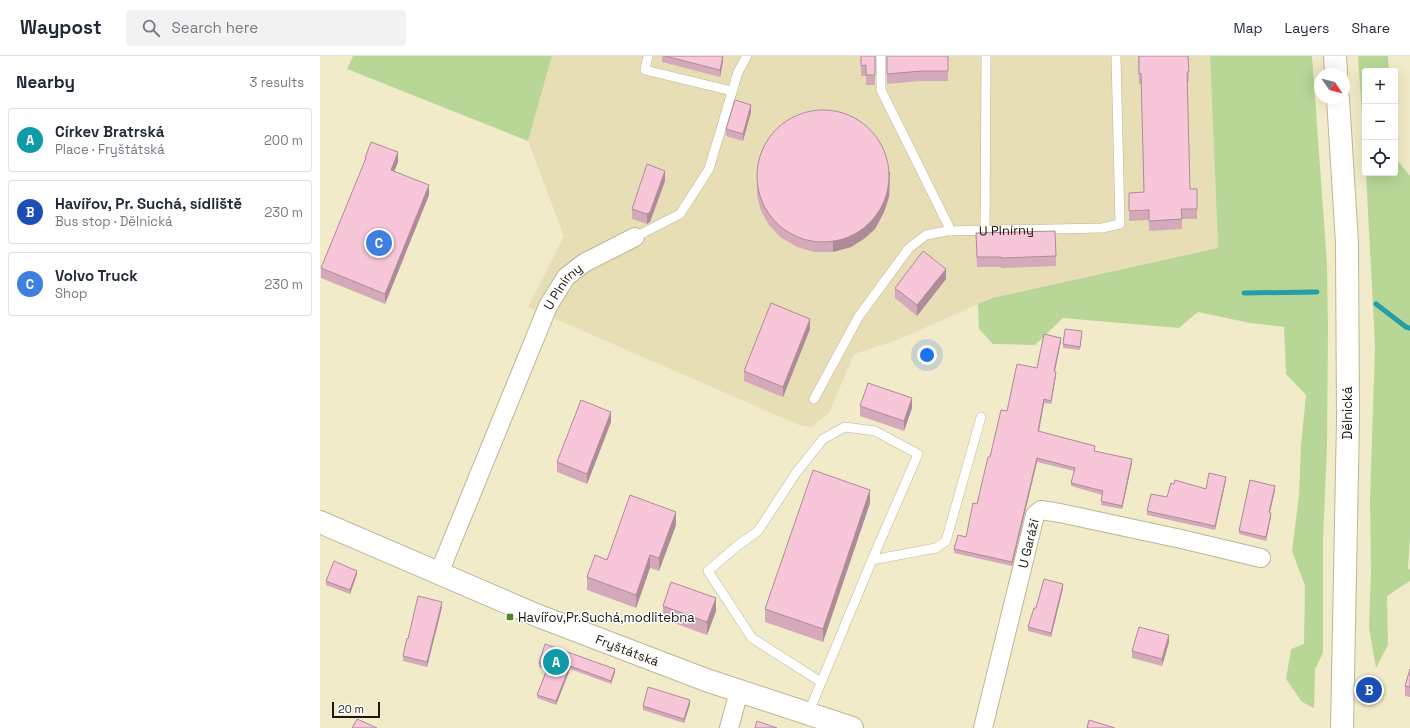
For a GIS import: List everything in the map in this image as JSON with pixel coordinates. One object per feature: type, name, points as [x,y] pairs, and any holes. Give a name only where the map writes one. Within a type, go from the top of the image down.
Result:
[{"type":"street","points":[[1335,56],[1336,68]]},
{"type":"street","name":"Dělnická","points":[[1338,104],[1347,243],[1348,420],[1342,728]]},
{"type":"street","name":"U Plnírny","points":[[439,573],[548,306],[566,277],[584,263],[635,237]]},
{"type":"street","name":"U Garáží","points":[[983,728],[1035,515],[1041,510],[1174,537],[1261,558]]},
{"type":"street","name":"Fryštátská","points":[[320,522],[536,615],[706,680],[852,728]]},
{"type":"street","points":[[729,728],[739,691]]},
{"type":"lane","points":[[648,56],[645,70],[732,91]]},
{"type":"lane","name":"U Plnírny","points":[[635,237],[680,214],[708,170],[738,72],[747,56]]},
{"type":"lane","points":[[881,56],[881,90],[951,231]]},
{"type":"lane","points":[[985,231],[986,56]]},
{"type":"lane","name":"U Plnírny","points":[[814,399],[859,316],[909,248],[926,235],[951,231],[1102,228],[1120,224],[1116,56]]},
{"type":"lane","points":[[872,560],[936,548],[946,541],[981,417]]},
{"type":"lane","points":[[808,714],[918,454],[875,430],[845,427],[823,438],[796,473],[758,531],[737,546],[708,571],[752,638],[821,682]]},
{"type":"shaded area","points":[[552,56],[1210,56],[1218,248],[992,298],[897,340],[854,354],[829,413],[811,427],[799,425],[528,307],[564,236],[528,141]]},
{"type":"green space","points":[[353,56],[552,56],[528,141],[347,69]]},
{"type":"green space","points":[[1210,56],[1312,56],[1314,104],[1315,104],[1327,264],[1328,328],[1327,447],[1323,540],[1323,653],[1315,669],[1314,708],[1302,702],[1286,679],[1291,649],[1304,644],[1305,586],[1292,551],[1299,495],[1301,445],[1306,395],[1286,374],[1284,327],[1250,323],[1198,312],[1179,328],[1063,318],[1035,345],[993,344],[979,329],[978,304],[992,298],[1218,248]]},
{"type":"green space","points":[[1358,56],[1388,56],[1389,68],[1362,68],[1362,115]]},
{"type":"green space","points":[[1398,161],[1410,176],[1410,537],[1408,568],[1410,570],[1410,581],[1387,596],[1388,645],[1376,668],[1369,628],[1371,571],[1370,499],[1375,345],[1366,176],[1398,176]]},
{"type":"building","points":[[665,56],[723,56],[720,70]]},
{"type":"building","points":[[861,56],[875,56],[875,75],[866,75],[866,65],[861,66]]},
{"type":"building","points":[[887,56],[948,56],[948,71],[921,71],[887,74]]},
{"type":"building","points":[[1139,56],[1188,56],[1189,72],[1187,72],[1190,189],[1197,189],[1197,209],[1181,209],[1182,219],[1149,221],[1149,210],[1129,211],[1129,193],[1144,192],[1141,73],[1139,74]]},
{"type":"building","points":[[735,100],[751,105],[743,134],[726,129]]},
{"type":"building","points":[[829,110],[848,115],[860,121],[870,129],[878,139],[884,151],[888,163],[888,189],[884,201],[878,213],[870,223],[860,231],[848,237],[836,241],[817,242],[798,237],[786,231],[776,223],[768,213],[762,201],[758,189],[757,170],[762,151],[768,139],[776,129],[786,121],[798,115],[810,111]]},
{"type":"building","points":[[371,142],[398,152],[391,170],[429,185],[385,294],[321,268],[366,158]]},
{"type":"building","points":[[647,164],[665,171],[650,212],[647,214],[632,209]]},
{"type":"building","points":[[1055,231],[1056,256],[1001,258],[977,257],[976,233]]},
{"type":"building","points":[[923,251],[946,269],[917,305],[895,288]]},
{"type":"building","points":[[771,303],[810,319],[783,387],[744,371]]},
{"type":"building","points":[[1065,329],[1082,331],[1080,347],[1063,344]]},
{"type":"building","points":[[1044,334],[1061,338],[1054,371],[1056,372],[1051,401],[1044,399],[1038,431],[1095,446],[1094,451],[1132,459],[1122,506],[1101,501],[1103,491],[1071,483],[1075,468],[1037,458],[1012,562],[954,549],[958,535],[966,537],[973,503],[977,504],[1001,410],[1007,411],[1017,364],[1037,368]]},
{"type":"building","points":[[868,383],[912,398],[904,421],[860,406]]},
{"type":"building","points":[[581,400],[611,412],[587,474],[557,462]]},
{"type":"building","points":[[813,470],[870,490],[823,629],[765,609]]},
{"type":"building","points":[[1209,473],[1226,477],[1215,526],[1147,511],[1151,494],[1167,497],[1171,483],[1174,484],[1175,480],[1206,489]]},
{"type":"building","points":[[1250,480],[1275,486],[1269,512],[1271,513],[1266,537],[1239,531]]},
{"type":"building","points":[[630,495],[676,512],[659,558],[650,555],[636,595],[587,577],[595,555],[607,560]]},
{"type":"building","points":[[334,561],[357,571],[350,590],[326,581]]},
{"type":"building","points":[[1044,579],[1063,584],[1051,633],[1028,627],[1034,608],[1036,608]]},
{"type":"building","points":[[671,582],[716,598],[707,622],[663,606]]},
{"type":"building","points":[[418,596],[442,602],[427,662],[403,656]]},
{"type":"building","points":[[1139,627],[1169,635],[1162,659],[1132,651]]},
{"type":"building","points":[[545,644],[615,669],[611,681],[570,666],[556,701],[537,695],[548,667],[539,663]]},
{"type":"building","points":[[1410,669],[1410,687],[1405,686]]},
{"type":"building","points":[[648,687],[690,700],[684,719],[643,706]]},
{"type":"building","points":[[357,719],[377,728],[352,728]]},
{"type":"building","points":[[1089,720],[1115,728],[1087,728]]},
{"type":"building","points":[[757,721],[777,728],[755,728]]},
{"type":"waterway","points":[[1244,293],[1317,292]]},
{"type":"waterway","points":[[1376,304],[1406,327],[1410,328]]},
{"type":"place","name":"Volvo Truck","points":[[379,243]]},
{"type":"place","name":"Havířov,Pr.Suchá,modlitebna","points":[[510,617]]},
{"type":"place","name":"Církev Bratrská","points":[[556,662]]},
{"type":"place","name":"Havířov, Pr. Suchá, sídliště","points":[[1369,690]]}]
